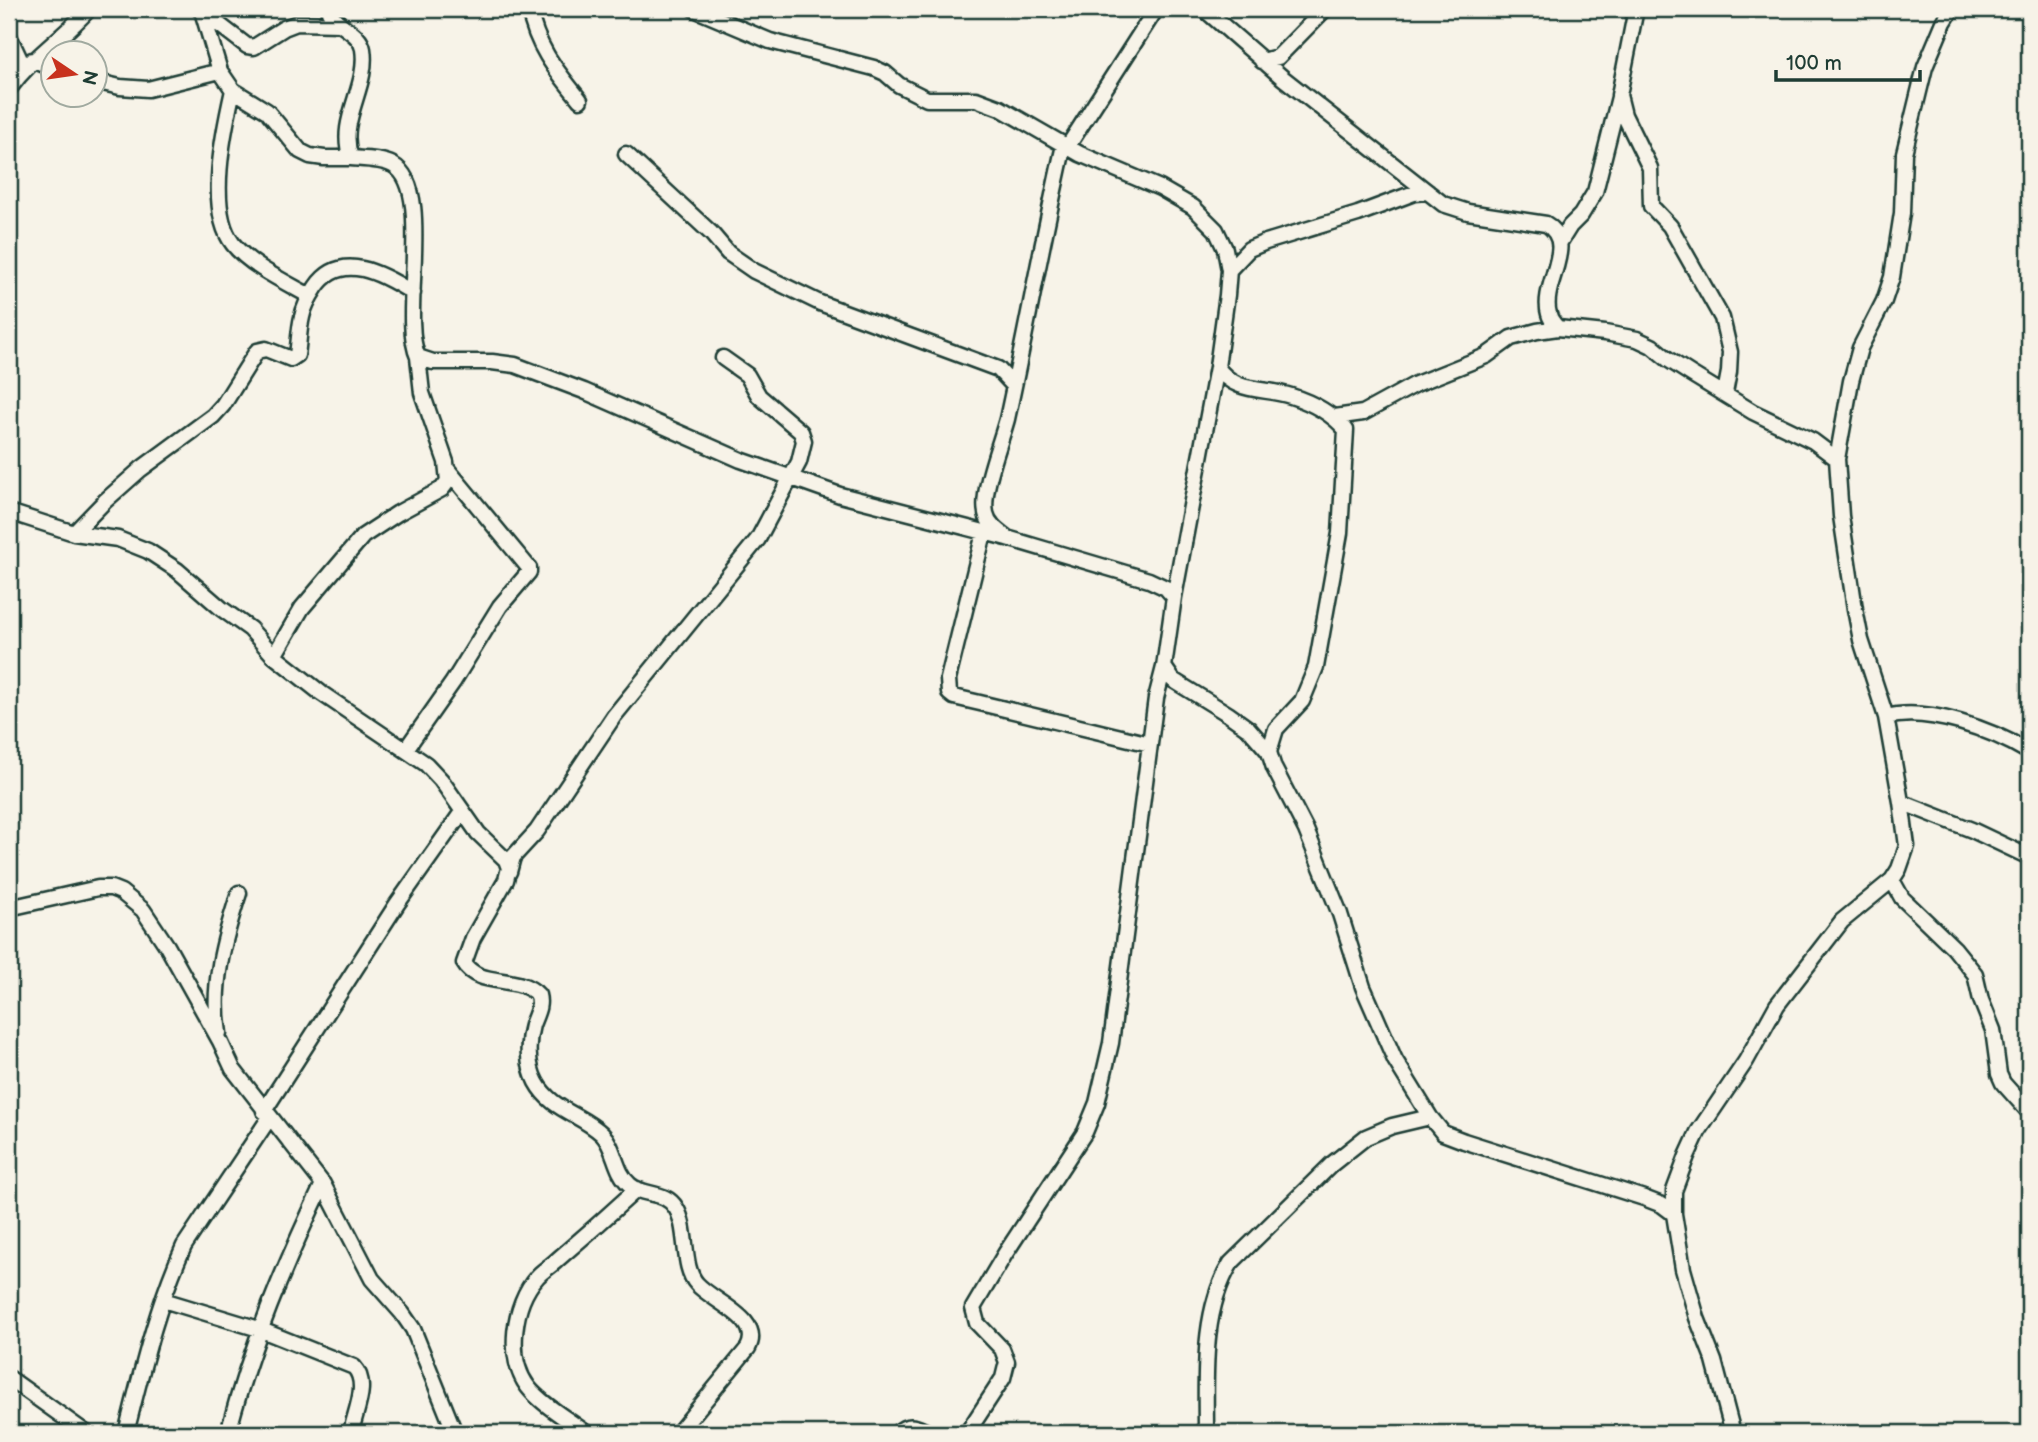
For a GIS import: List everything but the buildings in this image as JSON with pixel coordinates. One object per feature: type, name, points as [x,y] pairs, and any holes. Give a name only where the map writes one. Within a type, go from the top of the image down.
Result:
[{"type":"street","points":[[9,89],[28,64],[76,24],[89,9]]},
{"type":"street","points":[[328,9],[332,19],[358,38],[363,48],[360,78],[346,128],[351,158]]},
{"type":"street","points":[[528,9],[533,29],[545,55],[580,100]]},
{"type":"street","points":[[694,9],[770,41],[874,68],[927,99],[976,99],[1000,108],[1080,154],[1160,188],[1193,207],[1216,230],[1229,270],[1217,368],[1174,597],[1164,667],[1156,698],[1111,1043],[1097,1102],[1085,1132],[973,1308],[976,1323],[1002,1349],[1007,1362],[1003,1378],[967,1433]]},
{"type":"street","points":[[1150,744],[954,696],[949,693],[948,679],[979,531],[986,514],[988,487],[1014,386],[1043,235],[1066,146],[1156,9]]},
{"type":"street","points":[[1204,9],[1262,61],[1443,204],[1468,212],[1546,224],[1554,229],[1560,242]]},
{"type":"street","points":[[1262,61],[1278,57],[1325,9]]},
{"type":"street","points":[[1558,328],[1548,312],[1548,298],[1560,242],[1595,192],[1619,95],[1636,9]]},
{"type":"street","points":[[1733,1433],[1714,1361],[1697,1318],[1683,1269],[1674,1214],[1676,1184],[1698,1132],[1746,1061],[1777,1005],[1842,921],[1892,880],[1899,869],[1906,846],[1902,802],[1886,717],[1861,640],[1855,609],[1841,516],[1837,459],[1851,381],[1860,348],[1884,301],[1892,277],[1902,213],[1905,153],[1925,66],[1952,9]]},
{"type":"street","points":[[200,10],[247,46],[254,47],[297,23],[340,24]]},
{"type":"street","points":[[200,10],[220,71],[233,90],[267,111],[300,151],[310,156],[351,158],[393,165],[406,177],[413,197],[415,351],[422,393],[448,470],[448,481],[442,489],[363,536],[302,608],[274,656]]},
{"type":"street","points":[[9,36],[28,64],[38,66]]},
{"type":"street","points":[[108,84],[148,89],[220,71]]},
{"type":"street","points":[[233,90],[226,128],[219,202],[228,234],[243,254],[310,296]]},
{"type":"street","points":[[1619,95],[1625,115],[1650,168],[1651,206],[1670,226],[1722,318],[1730,352],[1725,393]]},
{"type":"street","points":[[626,154],[712,233],[728,253],[754,271],[820,303],[965,355],[1004,373],[1014,386]]},
{"type":"street","points":[[1222,242],[1234,248],[1249,249],[1413,193],[1428,192]]},
{"type":"street","points":[[1229,270],[1249,249]]},
{"type":"street","points":[[74,533],[141,469],[213,416],[223,405],[257,351],[266,349],[291,359],[297,355],[302,315],[310,296],[329,272],[340,267],[375,272],[413,293]]},
{"type":"street","points":[[1335,417],[1363,412],[1416,384],[1486,356],[1511,338],[1558,328],[1637,339],[1652,346],[1668,360],[1753,412],[1813,440],[1837,459]]},
{"type":"street","points":[[418,357],[433,362],[492,362],[515,365],[584,391],[741,460],[792,478],[841,495],[1007,538],[1149,580],[1166,588],[1174,597]]},
{"type":"street","points":[[678,1433],[748,1348],[752,1341],[750,1327],[698,1285],[692,1277],[681,1220],[672,1203],[665,1197],[637,1189],[624,1178],[611,1148],[601,1134],[560,1108],[534,1080],[528,1049],[540,1002],[538,995],[527,986],[475,974],[464,963],[473,938],[509,873],[513,857],[537,831],[614,716],[758,539],[792,478],[803,449],[804,436],[759,396],[747,375],[723,358]]},
{"type":"street","points":[[1004,373],[1018,365]]},
{"type":"street","points":[[1217,368],[1229,382],[1291,396],[1335,417],[1346,430]]},
{"type":"street","points":[[1269,752],[1276,729],[1302,701],[1316,667],[1340,533],[1346,430],[1363,412]]},
{"type":"street","points":[[406,749],[453,682],[500,606],[529,568],[448,470]]},
{"type":"street","points":[[9,512],[74,533],[118,539],[160,558],[250,629],[274,656],[321,693],[406,749],[441,780],[478,833],[506,860],[509,873]]},
{"type":"street","points":[[986,514],[991,524],[1007,538]]},
{"type":"street","points":[[1164,667],[1173,680],[1249,729],[1269,752],[1340,914],[1363,987],[1395,1060],[1443,1133],[1644,1198],[1662,1205],[1674,1214]]},
{"type":"street","points":[[1886,717],[1915,714],[1948,719],[1974,727],[2029,752]]},
{"type":"street","points":[[1902,802],[2029,856]]},
{"type":"street","points":[[126,1433],[145,1355],[184,1246],[397,904],[462,812]]},
{"type":"street","points":[[1892,880],[1902,898],[1954,948],[1975,974],[1993,1030],[1999,1074],[2003,1083],[2029,1112]]},
{"type":"street","points":[[9,908],[98,887],[121,892],[143,910],[167,946],[233,1069],[323,1184],[372,1279],[413,1329],[455,1433]]},
{"type":"street","points":[[220,1041],[217,1021],[218,978],[226,935],[239,894]]},
{"type":"street","points":[[1206,1433],[1209,1327],[1220,1281],[1231,1263],[1332,1164],[1366,1137],[1392,1125],[1430,1117]]},
{"type":"street","points":[[228,1433],[259,1329],[292,1248],[323,1184]]},
{"type":"street","points":[[586,1433],[529,1389],[515,1362],[517,1322],[528,1290],[536,1278],[637,1189]]},
{"type":"street","points":[[163,1300],[259,1329],[354,1367],[360,1373],[362,1382],[351,1433]]},
{"type":"street","points":[[9,1378],[86,1433]]},
{"type":"street","points":[[897,1433],[907,1426],[929,1433]]}]
